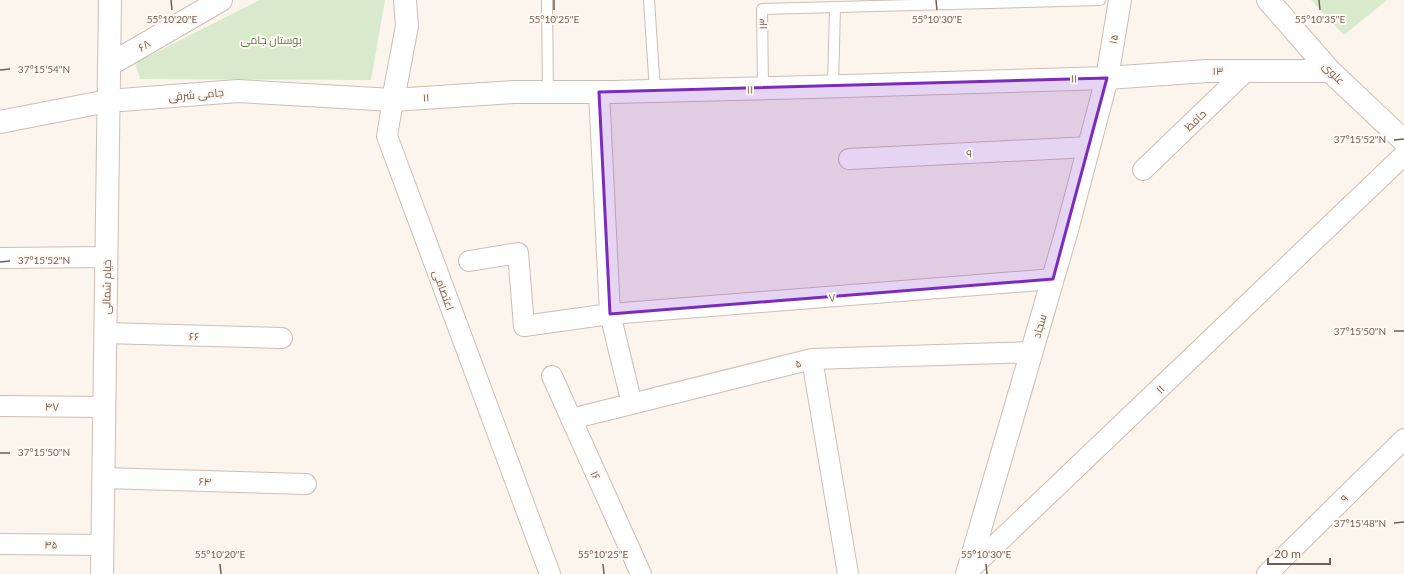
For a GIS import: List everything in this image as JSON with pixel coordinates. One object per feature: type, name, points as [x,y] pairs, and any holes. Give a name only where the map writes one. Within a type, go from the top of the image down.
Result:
[{"type":"street","name":"خیام شمالی","points":[[102,574],[110,0]]},
{"type":"street","name":"۶۸","points":[[109,65],[221,0]]},
{"type":"street","name":"اعتصامی","points":[[405,0],[406,26],[387,136],[550,574]]},
{"type":"street","name":"۱۵","points":[[1107,78],[1120,0]]},
{"type":"street","name":"علوی","points":[[1268,0],[1330,71],[1404,141]]},
{"type":"street","name":"۱۳","points":[[1107,78],[1207,70],[1330,71]]},
{"type":"street","name":"حافظ","points":[[1143,170],[1247,70]]},
{"type":"street","name":"۱۱","points":[[393,100],[514,92],[599,92],[1107,78]]},
{"type":"street","name":"سجاد","points":[[967,573],[1053,279],[1107,78]]},
{"type":"street","name":"جامی شرقی","points":[[0,122],[108,101],[238,91],[393,100]]},
{"type":"street","points":[[599,92],[610,314],[632,404]]},
{"type":"street","name":"۹","points":[[850,159],[1088,147]]},
{"type":"street","name":"۱۱","points":[[967,573],[1404,155]]},
{"type":"street","name":"۷","points":[[469,261],[518,253],[524,326],[610,314],[1053,279]]},
{"type":"street","points":[[0,258],[106,257]]},
{"type":"street","name":"۶۶","points":[[105,333],[282,338]]},
{"type":"street","name":"۵","points":[[571,419],[812,359],[1032,352]]},
{"type":"street","points":[[812,359],[848,574]]},
{"type":"street","name":"۱۶","points":[[552,376],[641,574]]},
{"type":"street","name":"۴۷","points":[[0,406],[104,407]]},
{"type":"street","name":"۹","points":[[1267,574],[1404,439]]},
{"type":"street","name":"۶۴","points":[[103,478],[306,484]]},
{"type":"street","name":"۴۵","points":[[0,544],[103,545]]},
{"type":"lane","points":[[547,0],[548,92]]},
{"type":"lane","points":[[649,0],[655,90]]},
{"type":"lane","name":"۱۳","points":[[762,88],[762,9],[1100,0]]},
{"type":"lane","points":[[834,7],[834,86]]},
{"type":"highlighted area","points":[[1107,78],[1053,279],[610,314],[599,92]]},
{"type":"green space","name":"بوستان جامی","points":[[260,0],[385,0],[371,80],[140,79],[135,63]]},
{"type":"green space","points":[[1311,0],[1387,0],[1344,35]]}]
